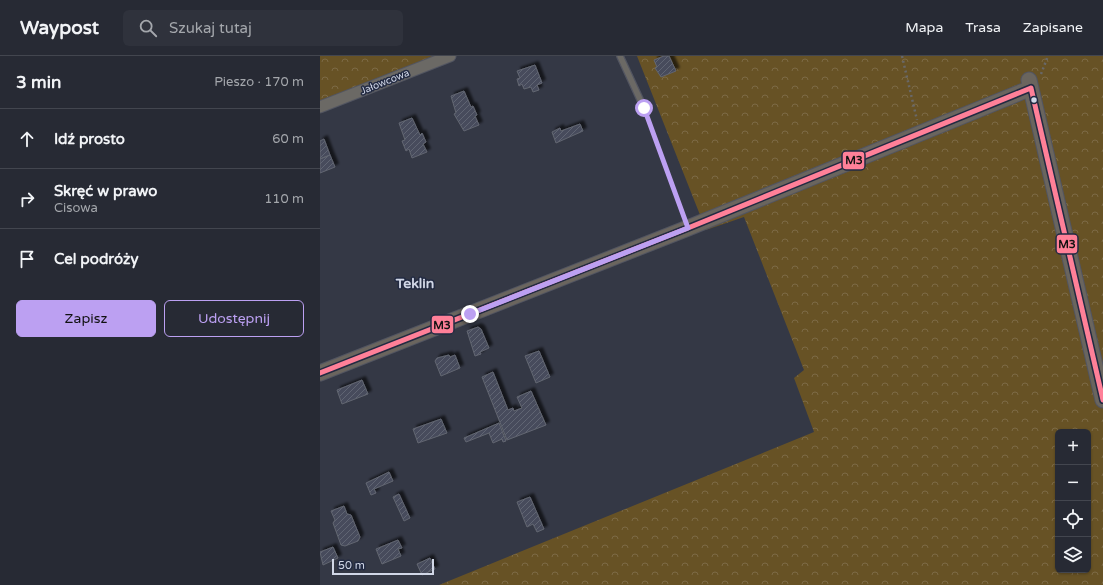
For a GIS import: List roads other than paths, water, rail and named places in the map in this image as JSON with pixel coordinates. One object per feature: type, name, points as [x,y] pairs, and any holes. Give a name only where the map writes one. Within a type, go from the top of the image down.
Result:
[{"type":"street","name":"Jałowcowa","points":[[320,107],[450,56]]},
{"type":"street","points":[[320,373],[688,228],[921,134],[1030,84],[1103,400]]},
{"type":"lane","points":[[620,56],[644,108]]},
{"type":"district","name":"Teklin","points":[[415,283]]}]
